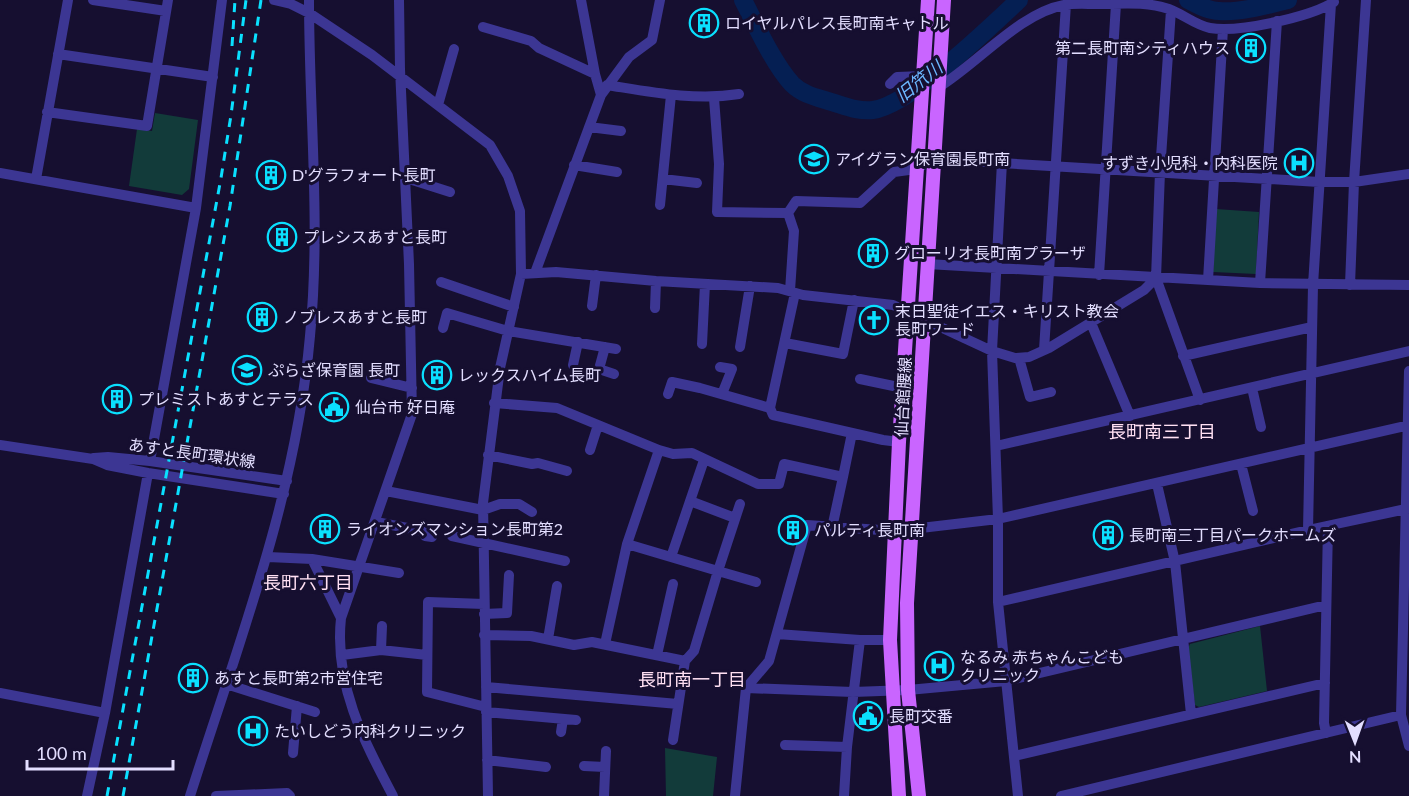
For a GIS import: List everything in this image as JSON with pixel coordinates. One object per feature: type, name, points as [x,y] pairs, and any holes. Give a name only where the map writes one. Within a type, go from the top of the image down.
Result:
[{"type":"main road","name":"仙台館腰線","points":[[898,796],[890,640],[899,442],[928,0]]},
{"type":"main road","name":"仙台館腰線","points":[[919,796],[908,690],[908,603],[944,0]]},
{"type":"street","points":[[36,179],[68,0]]},
{"type":"street","points":[[47,112],[147,126],[167,6],[93,0]]},
{"type":"street","points":[[150,461],[196,208],[222,0]]},
{"type":"street","points":[[274,0],[291,4],[309,13],[372,55],[490,145],[508,176],[520,211],[521,274],[494,403],[483,510],[488,796]]},
{"type":"street","points":[[203,796],[191,794],[268,557],[296,442],[306,370],[316,254],[309,0]]},
{"type":"street","points":[[393,796],[354,717],[342,656],[340,632],[341,618],[412,414],[399,0]]},
{"type":"street","points":[[582,0],[595,74],[604,90]]},
{"type":"street","points":[[535,273],[604,90],[629,57],[652,40],[660,0]]},
{"type":"street","points":[[1350,285],[1366,0]]},
{"type":"street","points":[[939,84],[954,78],[1026,21],[1046,10],[1066,4],[1145,3],[1171,10],[1202,26],[1223,29],[1277,21],[1314,12],[1334,2]]},
{"type":"street","points":[[1308,530],[1313,285],[1334,2]]},
{"type":"street","points":[[1044,350],[1066,4]]},
{"type":"street","points":[[1098,275],[1116,4]]},
{"type":"street","points":[[1171,10],[1160,172],[1156,278],[1200,400]]},
{"type":"street","points":[[1260,283],[1277,21]]},
{"type":"street","points":[[483,27],[531,41],[539,48],[595,74]]},
{"type":"street","points":[[1208,280],[1223,29]]},
{"type":"street","points":[[438,105],[454,49]]},
{"type":"street","points":[[58,54],[213,77]]},
{"type":"street","points":[[890,84],[897,77],[923,72]]},
{"type":"street","points":[[604,90],[714,98],[739,94]]},
{"type":"street","points":[[660,205],[671,95]]},
{"type":"street","points":[[714,98],[719,164],[717,212],[788,213]]},
{"type":"street","points":[[589,127],[621,131]]},
{"type":"street","points":[[788,213],[796,201],[860,203],[894,172],[916,168],[934,159],[1319,182],[1354,182],[1409,174]]},
{"type":"street","points":[[1002,162],[992,351],[998,519],[998,602],[1018,796]]},
{"type":"street","points":[[574,165],[617,172]]},
{"type":"street","points":[[0,173],[196,208]]},
{"type":"street","points":[[406,178],[450,192]]},
{"type":"street","points":[[663,179],[697,183]]},
{"type":"street","points":[[788,213],[794,231],[793,292],[785,343],[770,408],[773,415],[899,442]]},
{"type":"street","points":[[927,264],[1260,283],[1409,285]]},
{"type":"street","points":[[521,274],[556,272],[750,286],[893,305],[908,314],[992,351],[1007,357],[1018,358],[1029,357],[1044,350],[1091,323],[1144,290],[1156,278]]},
{"type":"street","points":[[592,306],[596,275]]},
{"type":"street","points":[[655,308],[656,281]]},
{"type":"street","points":[[441,282],[514,307]]},
{"type":"street","points":[[702,344],[705,284]]},
{"type":"street","points":[[740,347],[750,286]]},
{"type":"street","points":[[785,343],[843,354],[854,300]]},
{"type":"street","points":[[443,327],[447,312],[508,331],[611,348],[599,369],[614,374]]},
{"type":"street","points":[[1091,323],[1130,416]]},
{"type":"street","points":[[1183,356],[1312,327]]},
{"type":"street","points":[[573,365],[578,342]]},
{"type":"street","points":[[996,446],[1409,351]]},
{"type":"street","points":[[1018,358],[1030,398],[1051,392]]},
{"type":"street","points":[[720,366],[732,369],[722,394]]},
{"type":"street","points":[[1409,371],[1401,715],[1409,746]]},
{"type":"street","points":[[371,378],[412,388]]},
{"type":"street","points":[[860,378],[903,388]]},
{"type":"street","points":[[668,394],[672,382],[770,408]]},
{"type":"street","points":[[1252,388],[1261,427]]},
{"type":"street","points":[[494,403],[557,408],[659,450],[673,454],[692,453],[758,484],[779,484],[784,464],[843,477]]},
{"type":"street","points":[[590,450],[598,425]]},
{"type":"street","points":[[735,796],[746,688],[769,661],[807,525],[895,531],[998,519],[1409,425]]},
{"type":"street","points":[[832,528],[852,432]]},
{"type":"street","name":"あすと長町環状線","points":[[0,445],[93,459],[107,465],[148,473],[284,494]]},
{"type":"street","points":[[605,644],[627,544],[659,450]]},
{"type":"street","points":[[488,455],[532,464],[538,463],[567,471]]},
{"type":"street","name":"あすと長町環状線","points":[[93,459],[108,457],[150,461],[287,481]]},
{"type":"street","points":[[671,557],[704,460]]},
{"type":"street","points":[[1241,464],[1253,511]]},
{"type":"street","points":[[87,796],[105,713],[148,473]]},
{"type":"street","points":[[1157,484],[1175,562],[1191,714]]},
{"type":"street","points":[[386,491],[483,510],[500,504],[519,504],[532,512]]},
{"type":"street","points":[[690,501],[735,518]]},
{"type":"street","points":[[673,740],[685,662],[694,651],[698,640],[740,504]]},
{"type":"street","points":[[998,602],[1308,530],[1406,510]]},
{"type":"street","points":[[376,522],[423,531],[425,536],[432,537]]},
{"type":"street","points":[[1326,733],[1324,723],[1328,526]]},
{"type":"street","points":[[452,536],[565,561]]},
{"type":"street","points":[[627,544],[756,582]]},
{"type":"street","points":[[268,557],[312,559],[399,573]]},
{"type":"street","points":[[312,559],[341,618]]},
{"type":"street","points":[[509,575],[507,613],[428,602],[427,697],[486,710],[576,720]]},
{"type":"street","points":[[657,656],[672,584]]},
{"type":"street","points":[[548,639],[557,586]]},
{"type":"street","points":[[746,688],[853,692],[892,691],[1006,681],[1326,605]]},
{"type":"street","points":[[381,650],[382,626]]},
{"type":"street","points":[[777,634],[890,640]]},
{"type":"street","points":[[484,635],[531,636],[574,645],[592,642],[685,662]]},
{"type":"street","points":[[844,796],[847,747],[860,640]]},
{"type":"street","points":[[342,656],[381,650],[428,655]]},
{"type":"street","points":[[1014,756],[1325,683]]},
{"type":"street","points":[[226,684],[315,712]]},
{"type":"street","points":[[486,687],[678,704]]},
{"type":"street","points":[[0,693],[105,713]]},
{"type":"street","points":[[293,753],[297,706]]},
{"type":"street","points":[[1061,796],[1401,715]]},
{"type":"street","points":[[561,732],[563,719]]},
{"type":"street","points":[[785,745],[847,747]]},
{"type":"street","points":[[604,796],[606,751]]},
{"type":"street","points":[[487,760],[546,767]]},
{"type":"street","points":[[584,766],[605,767]]},
{"type":"street","points":[[216,796],[287,793],[290,796]]},
{"type":"green space","points":[[155,113],[198,120],[189,189],[182,195],[129,186],[137,129],[152,131]]},
{"type":"green space","points":[[1216,209],[1259,212],[1256,274],[1213,272]]},
{"type":"green space","points":[[1260,626],[1267,691],[1199,707],[1195,705],[1188,648],[1190,644]]},
{"type":"green space","points":[[665,748],[717,757],[713,796],[666,796]]},
{"type":"waterway","name":"旧笊川","points":[[743,0],[772,55],[792,84],[814,96],[861,110],[873,110],[889,105],[928,80],[1019,0]]},
{"type":"waterway","name":"旧笊川","points":[[1188,0],[1211,10],[1227,11],[1254,8],[1288,0]]},
{"type":"railway","points":[[232,46],[235,0]]},
{"type":"railway","points":[[107,796],[221,178],[246,0]]},
{"type":"railway","points":[[123,796],[230,206],[261,0]]},
{"type":"place","name":"ロイヤルパレス長町南キャトル","points":[[704,23]]},
{"type":"place","name":"第二長町南シティハウス","points":[[1251,48]]},
{"type":"place","name":"アイグラン保育園長町南","points":[[814,159]]},
{"type":"place","name":"すずき小児科・内科医院","points":[[1299,163]]},
{"type":"place","name":"D'グラフォート長町","points":[[271,175]]},
{"type":"place","name":"プレシスあすと長町","points":[[282,237]]},
{"type":"place","name":"グローリオ長町南プラーザ","points":[[873,253]]},
{"type":"place","name":"ノブレスあすと長町","points":[[262,317]]},
{"type":"place","name":"末日聖徒イエス・キリスト教会 長町ワード","points":[[874,320]]},
{"type":"place","name":"ぷらざ保育園 長町","points":[[247,370]]},
{"type":"place","name":"レックスハイム長町","points":[[437,375]]},
{"type":"place","name":"プレミストあすとテラス","points":[[117,399]]},
{"type":"place","name":"仙台市 好日庵","points":[[334,407]]},
{"type":"place","name":"ライオンズマンション長町第2","points":[[325,529]]},
{"type":"place","name":"パルティ長町南","points":[[793,530]]},
{"type":"place","name":"長町南三丁目パークホームズ","points":[[1108,535]]},
{"type":"place","name":"なるみ 赤ちゃんこども クリニック","points":[[939,666]]},
{"type":"place","name":"あすと長町第2市営住宅","points":[[193,678]]},
{"type":"place","name":"長町交番","points":[[868,716]]},
{"type":"place","name":"たいしどう内科クリニック","points":[[253,731]]},
{"type":"district","name":"長町南三丁目","points":[[1162,432]]},
{"type":"district","name":"長町六丁目","points":[[308,583]]},
{"type":"district","name":"長町南一丁目","points":[[692,680]]}]
